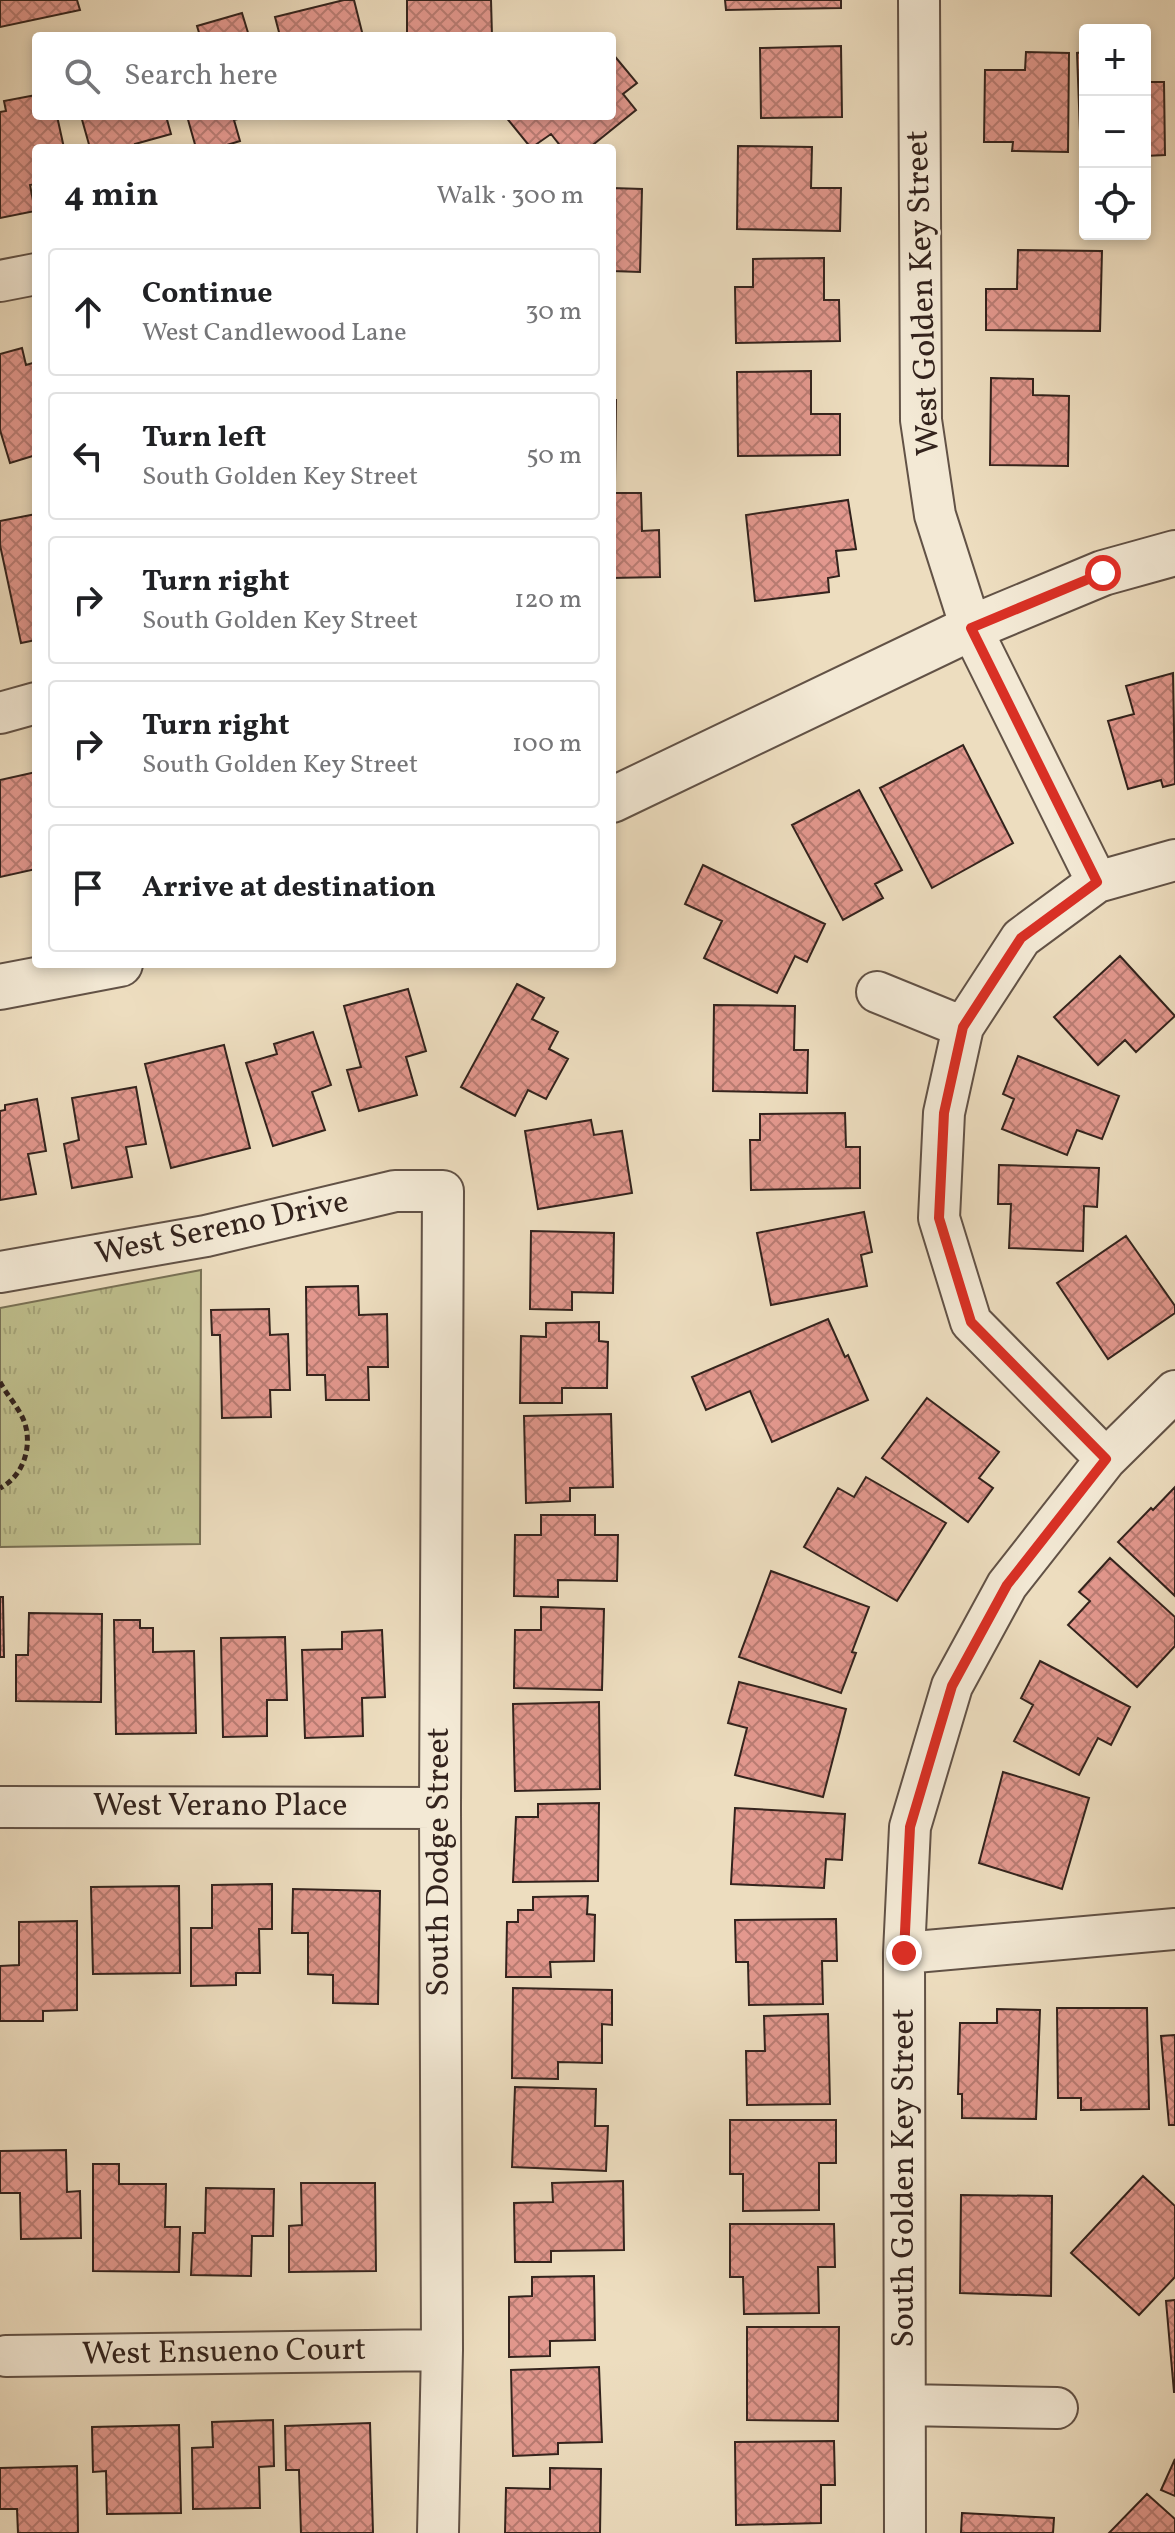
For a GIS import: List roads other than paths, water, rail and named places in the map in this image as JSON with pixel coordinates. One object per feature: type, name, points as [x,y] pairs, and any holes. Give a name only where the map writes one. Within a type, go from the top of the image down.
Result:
[{"type":"street","name":"West Golden Key Street","points":[[919,0],[921,420],[935,515],[971,628]]},
{"type":"street","points":[[0,281],[32,275]]},
{"type":"street","points":[[616,798],[971,628],[1103,573],[1175,553]]},
{"type":"street","points":[[971,628],[1097,882]]},
{"type":"street","points":[[0,713],[32,704]]},
{"type":"street","points":[[1106,1459],[971,1322],[939,1218],[944,1113],[963,1027],[1021,938],[1097,882],[1175,860]]},
{"type":"street","points":[[0,987],[99,968]]},
{"type":"street","points":[[877,992],[963,1027]]},
{"type":"street","name":"West Sereno Drive","points":[[0,1272],[206,1236],[395,1191],[443,1191]]},
{"type":"street","name":"South Dodge Street","points":[[438,2533],[442,2350],[440,1808],[443,1191]]},
{"type":"street","name":"South Golden Key Street","points":[[905,2533],[904,1953],[910,1827],[952,1686],[1007,1585],[1106,1459],[1175,1391]]},
{"type":"street","name":"West Verano Place","points":[[0,1807],[440,1808]]},
{"type":"street","points":[[904,1953],[1175,1929]]},
{"type":"street","name":"West Ensueno Court","points":[[6,2356],[442,2350]]},
{"type":"street","points":[[905,2405],[1057,2408]]}]
